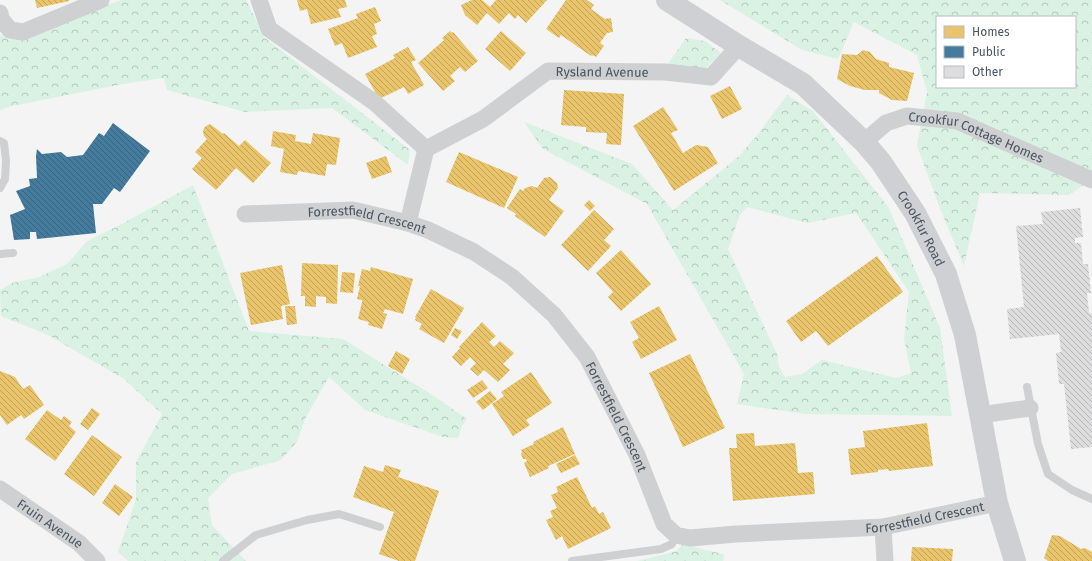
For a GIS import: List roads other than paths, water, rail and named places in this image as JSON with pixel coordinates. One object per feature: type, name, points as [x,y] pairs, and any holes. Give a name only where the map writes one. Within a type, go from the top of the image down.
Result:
[{"type":"street","points":[[0,13],[2,19],[10,30],[23,32],[101,0]]},
{"type":"street","points":[[259,0],[269,29],[374,102],[426,149],[408,223]]},
{"type":"street","name":"Crookfur Road","points":[[667,0],[739,46],[803,84],[864,142],[881,162],[915,213],[946,274],[965,336],[998,503],[1015,561]]},
{"type":"street","name":"Rysland Avenue","points":[[426,149],[483,119],[548,71],[665,72],[711,77],[739,46]]},
{"type":"street","name":"Crookfur Cottage Homes","points":[[864,142],[886,123],[907,116],[957,121],[1092,180]]},
{"type":"street","name":"Forrestfield Crescent","points":[[245,214],[353,210],[408,223],[428,230],[474,252],[512,277],[554,315],[587,357],[637,455],[664,524],[676,535],[690,538],[883,526],[998,503]]},
{"type":"street","points":[[980,414],[1030,408]]},
{"type":"street","name":"Fruin Avenue","points":[[0,489],[79,544],[97,561]]},
{"type":"street","points":[[883,526],[885,561]]},
{"type":"lane","points":[[0,141],[4,143],[6,161],[5,179],[0,188]]},
{"type":"lane","points":[[0,254],[13,253]]},
{"type":"lane","points":[[1027,387],[1038,444],[1048,474],[1072,490],[1092,499]]},
{"type":"lane","points":[[223,561],[256,535],[307,520],[339,514],[380,527]]},
{"type":"lane","points":[[572,561],[661,549],[672,544],[676,535]]}]
